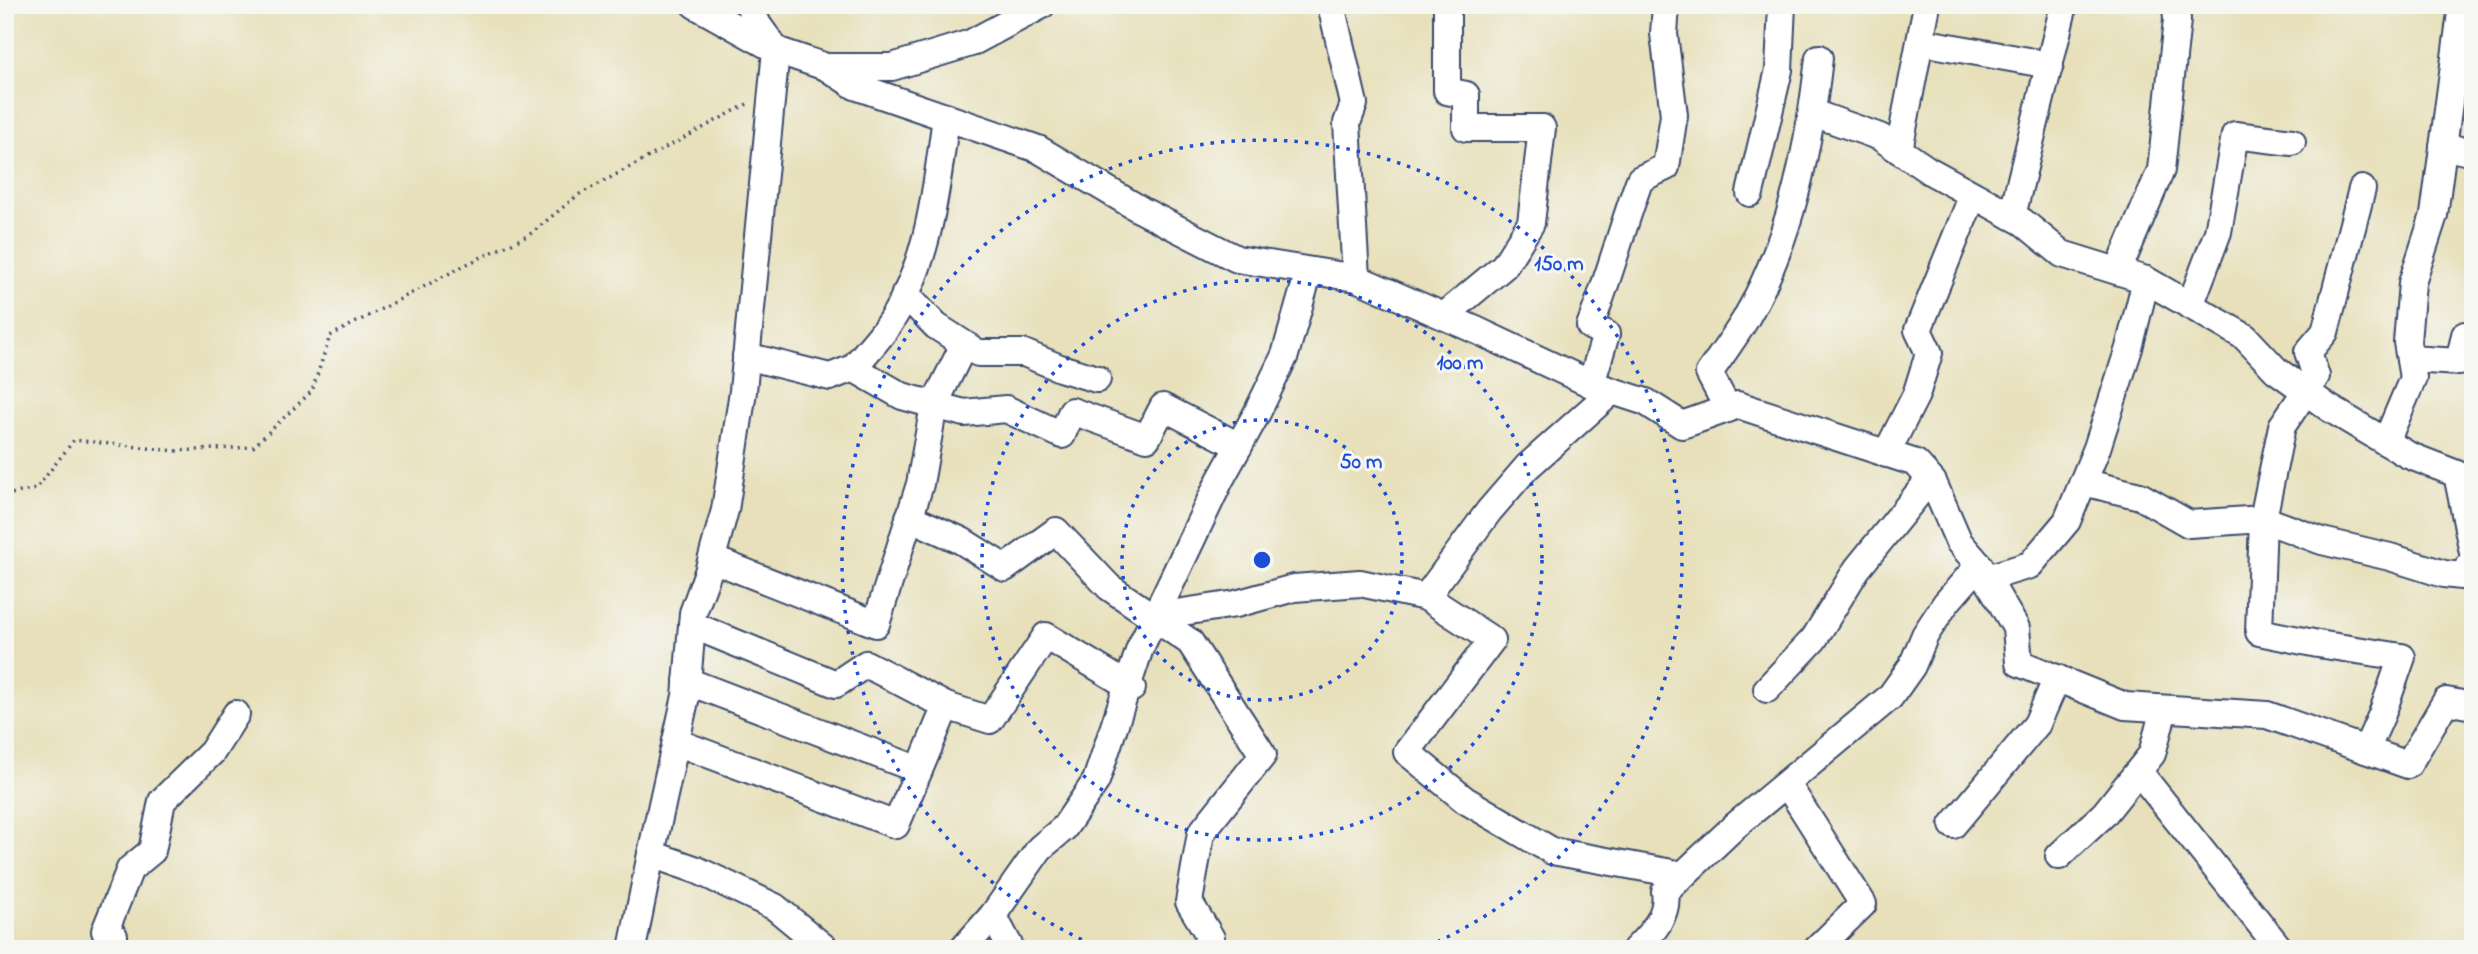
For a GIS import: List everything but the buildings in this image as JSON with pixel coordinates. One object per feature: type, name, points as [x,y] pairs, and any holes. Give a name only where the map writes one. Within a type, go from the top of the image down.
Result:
[{"type":"street","points":[[695,5],[776,50],[826,66],[855,86],[1038,149],[1141,211],[1237,259],[1356,278],[1601,388],[1646,402],[1682,425],[1738,405],[1916,463],[1930,479],[1959,542],[1983,571],[2016,628],[2019,663],[2125,706],[2267,715],[2408,765],[2446,701],[2473,706]]},
{"type":"street","points":[[632,949],[676,742],[687,681],[693,613],[712,559],[725,510],[747,356],[776,50],[758,25],[749,5]]},
{"type":"street","points":[[1331,5],[1354,104],[1348,123],[1356,278]]},
{"type":"street","points":[[1444,316],[1504,266],[1531,223],[1542,128],[1466,128],[1466,95],[1447,91],[1447,5]]},
{"type":"street","points":[[1426,597],[1489,511],[1601,388],[1606,334],[1590,326],[1608,280],[1627,213],[1640,179],[1666,167],[1674,115],[1664,34],[1666,5]]},
{"type":"street","points":[[1750,193],[1779,70],[1782,5]]},
{"type":"street","points":[[1899,150],[1927,5]]},
{"type":"street","points":[[2012,216],[2064,5]]},
{"type":"street","points":[[2118,271],[2161,170],[2177,20],[2176,5]]},
{"type":"street","points":[[2386,442],[2413,378],[2407,342],[2412,282],[2434,215],[2462,5]]},
{"type":"street","points":[[826,66],[892,67],[971,43],[1031,8]]},
{"type":"street","points":[[1921,42],[2050,65]]},
{"type":"street","points":[[1728,409],[1709,373],[1745,320],[1773,261],[1795,196],[1813,113],[1819,58]]},
{"type":"street","points":[[1813,113],[1880,137],[1928,170],[2012,216],[2062,254],[2146,280],[2245,337],[2276,370],[2386,442],[2408,455],[2457,474],[2473,554]]},
{"type":"street","points":[[747,356],[830,377],[853,368],[885,330],[905,294],[930,225],[946,117]]},
{"type":"street","points":[[2190,306],[2218,232],[2235,135],[2292,142]]},
{"type":"street","points":[[2443,146],[2473,153]]},
{"type":"street","points":[[2362,189],[2325,332],[2308,352],[2316,376],[2282,426],[2263,519],[2259,632],[2402,657],[2366,750]]},
{"type":"street","points":[[1886,454],[1916,395],[1929,354],[1917,330],[1973,195]]},
{"type":"street","points":[[963,949],[993,915],[1040,848],[1064,828],[1096,781],[1130,687],[1140,648],[1220,480],[1285,355],[1309,271]]},
{"type":"street","points":[[1636,949],[1653,932],[1667,904],[1665,892],[1735,826],[1889,697],[1912,666],[1925,635],[1946,603],[1983,571],[2030,565],[2067,521],[2097,448],[2129,348],[2146,280]]},
{"type":"street","points":[[905,294],[936,326],[978,354],[1024,353],[1097,379]]},
{"type":"street","points":[[2410,359],[2459,362],[2465,335],[2473,336]]},
{"type":"street","points":[[712,559],[876,624],[920,484],[934,405],[964,345]]},
{"type":"street","points":[[853,368],[902,396],[964,413],[1006,409],[1062,435],[1072,411],[1147,438],[1163,407],[1238,446]]},
{"type":"street","points":[[1767,689],[1814,639],[1857,569],[1930,479]]},
{"type":"street","points":[[2083,482],[2140,496],[2189,524],[2263,519],[2322,541],[2390,557],[2444,574],[2462,576],[2473,561]]},
{"type":"street","points":[[909,517],[962,541],[1005,568],[1056,531],[1109,587],[1191,642],[1263,755],[1201,832],[1189,902],[1212,938],[1203,949]]},
{"type":"street","points":[[1156,617],[1236,604],[1294,588],[1360,583],[1426,597],[1492,640],[1407,752],[1465,800],[1552,851],[1683,875]]},
{"type":"street","points":[[692,625],[836,684],[866,664],[946,706],[990,720],[1046,636],[1130,687]]},
{"type":"street","points":[[1953,825],[2037,724],[2057,678]]},
{"type":"street","points":[[687,681],[919,769]]},
{"type":"street","points":[[676,742],[896,825],[946,706]]},
{"type":"street","points":[[2059,856],[2104,814],[2152,754],[2164,709]]},
{"type":"street","points":[[110,949],[114,936],[105,931],[130,869],[152,850],[162,801],[212,752],[236,714]]},
{"type":"street","points":[[2139,772],[2280,949]]},
{"type":"street","points":[[1787,784],[1863,904],[1817,949]]},
{"type":"street","points":[[651,854],[697,870],[775,907],[826,949]]},
{"type":"street","points":[[993,915],[1011,949]]},
{"type":"path","points":[[5,495],[36,489],[74,440],[175,451],[253,447],[312,391],[330,336],[467,264],[529,235],[578,195],[772,91]]}]
